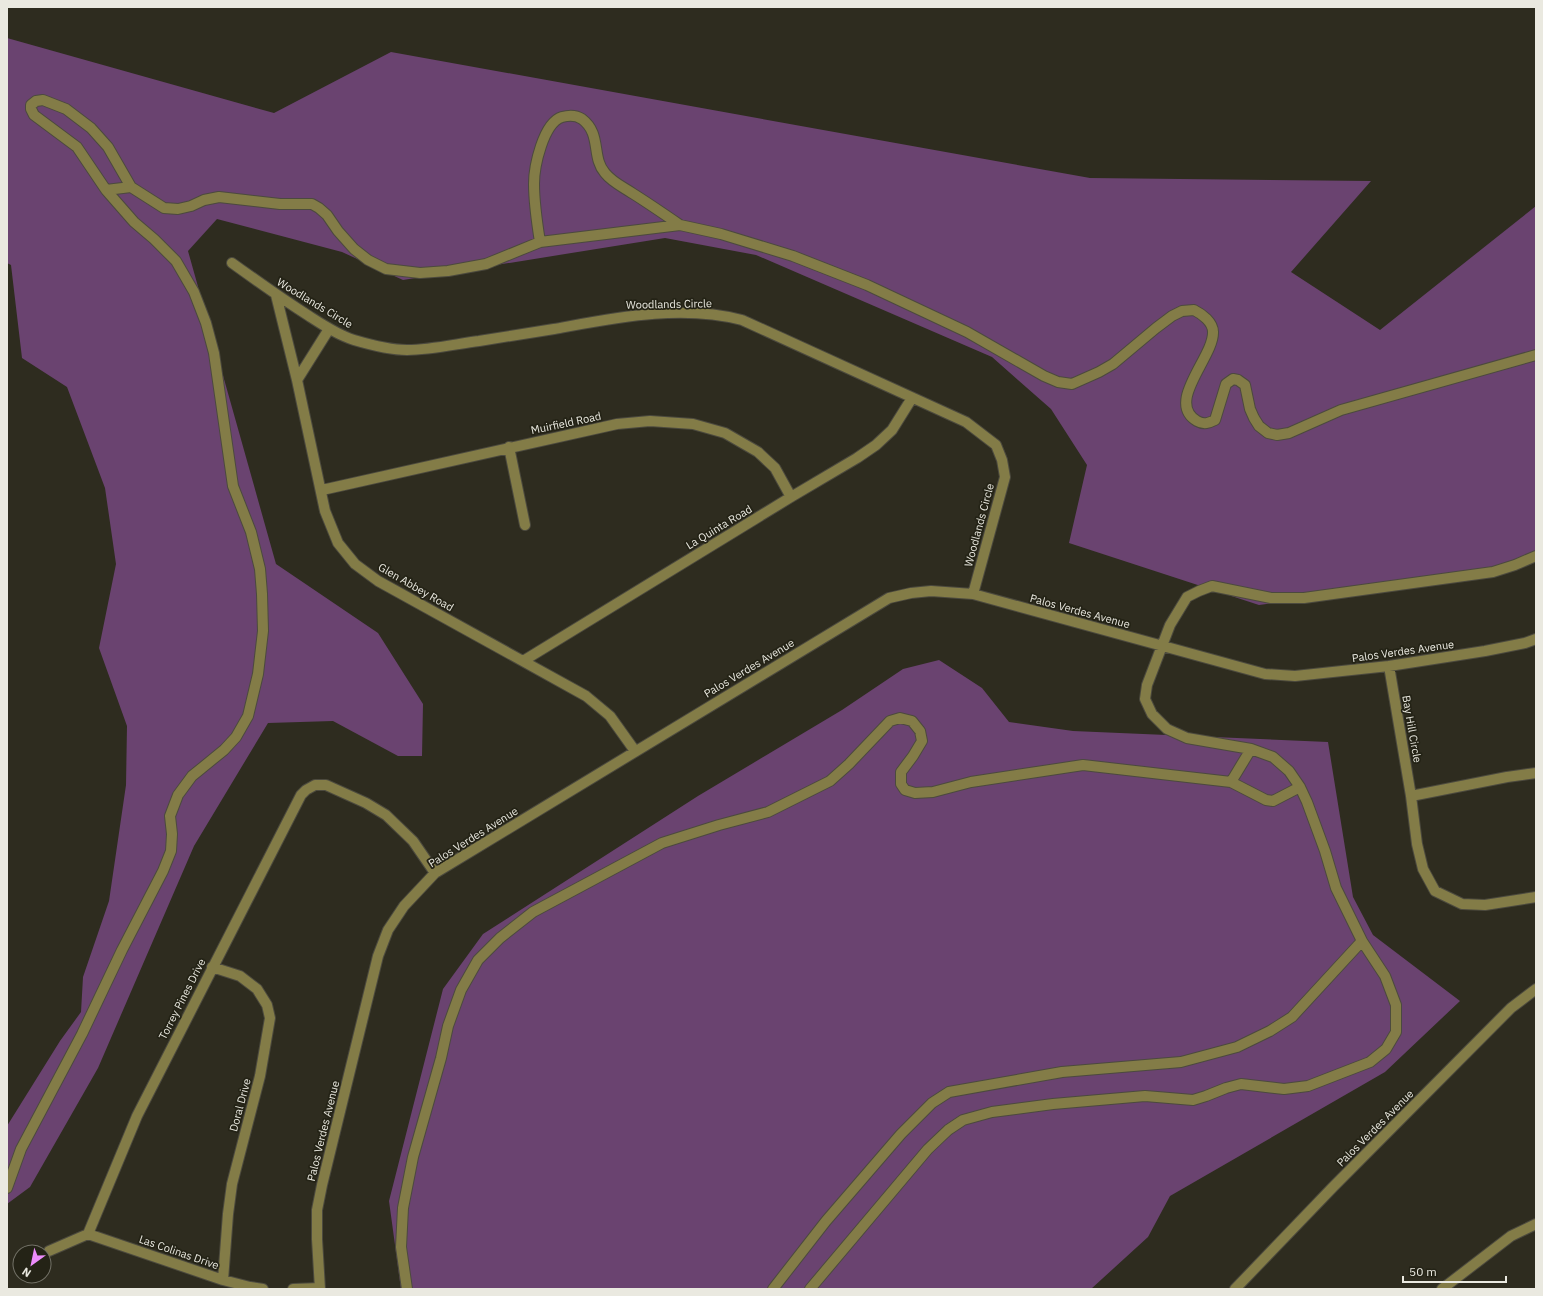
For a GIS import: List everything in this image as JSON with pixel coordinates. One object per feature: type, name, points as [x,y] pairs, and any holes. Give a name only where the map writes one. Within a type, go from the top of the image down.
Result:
[{"type":"street","points":[[7,1188],[21,1149],[82,1034],[125,944],[163,870],[171,851],[172,834],[170,816],[178,794],[192,776],[228,746],[236,737],[248,716],[258,674],[263,631],[260,569],[251,532],[233,486],[214,353],[206,323],[194,292],[176,261],[134,222],[106,190],[77,147],[34,115],[30,109],[31,105],[36,101],[43,100],[66,109],[91,128],[108,147],[131,187],[164,208],[178,209],[204,200],[219,197],[280,204],[312,204],[328,216],[338,231],[354,249],[368,260],[386,268],[420,273],[448,271],[486,264],[540,242],[680,225],[721,234],[793,256],[867,285],[967,332],[1026,367],[1058,382],[1072,384],[1099,372],[1118,360],[1172,316],[1182,311],[1194,310],[1207,319],[1214,331],[1210,344],[1186,398],[1187,410],[1192,418],[1204,423],[1215,420],[1226,384],[1233,379],[1238,380],[1245,385],[1250,409],[1258,426],[1268,433],[1277,435],[1289,433],[1341,410],[1536,355]]},
{"type":"street","points":[[540,242],[534,182],[537,163],[547,130],[560,117],[572,115],[581,118],[594,134],[600,166],[605,173],[613,181],[680,225]]},
{"type":"street","points":[[106,190],[131,187]]},
{"type":"street","name":"Woodlands Circle","points":[[232,263],[276,295],[330,329],[353,340],[372,345],[407,350],[433,348],[525,334],[631,315],[679,313],[726,316],[742,320],[966,422],[996,445],[1002,460],[1005,477],[973,594]]},
{"type":"street","name":"Glen Abbey Road","points":[[276,295],[322,490],[325,511],[338,543],[355,564],[378,581],[586,696],[610,716],[635,751]]},
{"type":"street","points":[[297,380],[330,329]]},
{"type":"street","name":"La Quinta Road","points":[[524,661],[790,497],[857,458],[876,445],[892,430],[912,398]]},
{"type":"street","name":"Muirfield Road","points":[[322,490],[618,424],[650,421],[692,424],[725,433],[758,452],[775,468],[790,497]]},
{"type":"street","points":[[509,448],[525,525]]},
{"type":"street","points":[[810,1289],[928,1149],[948,1130],[963,1120],[992,1112],[1053,1104],[1137,1096],[1194,1100],[1241,1084],[1284,1089],[1308,1086],[1370,1062],[1386,1049],[1396,1032],[1396,1005],[1385,976],[1362,941],[1336,888],[1325,850],[1308,802],[1300,787],[1289,771],[1273,758],[1250,749],[1187,738],[1167,729],[1152,714],[1145,700],[1147,685],[1170,625],[1187,597],[1199,590],[1212,586],[1271,598],[1304,598],[1493,572],[1536,556]]},
{"type":"street","name":"Palos Verdes Avenue","points":[[320,1288],[316,1239],[318,1210],[322,1185],[378,956],[388,930],[404,906],[435,873],[889,598],[911,593],[931,591],[973,594],[1266,674],[1295,676],[1389,666],[1485,651],[1525,643],[1536,639]]},
{"type":"street","name":"Bay Hill Circle","points":[[1389,666],[1411,796],[1417,844],[1423,869],[1436,891],[1462,904],[1485,905],[1536,898]]},
{"type":"street","points":[[407,1289],[401,1247],[403,1208],[414,1157],[441,1058],[448,1026],[461,990],[478,960],[500,938],[533,912],[662,843],[719,825],[768,812],[830,781],[849,764],[890,721],[900,718],[912,721],[920,730],[922,741],[902,772],[900,784],[906,790],[915,793],[933,792],[971,782],[1083,765],[1231,782],[1266,800],[1274,801],[1300,787]]},
{"type":"street","points":[[1231,782],[1250,749]]},
{"type":"street","points":[[1411,796],[1536,773]]},
{"type":"street","name":"Torrey Pines Drive","points":[[88,1234],[137,1116],[301,795],[315,785],[326,785],[366,803],[386,815],[413,841],[435,873]]},
{"type":"street","points":[[773,1289],[826,1221],[901,1134],[932,1103],[949,1092],[1062,1072],[1181,1062],[1237,1047],[1270,1031],[1292,1016],[1362,941]]},
{"type":"street","name":"Doral Drive","points":[[212,967],[240,976],[257,989],[267,1004],[270,1018],[260,1076],[232,1184],[223,1280]]},
{"type":"street","name":"Palos Verdes Avenue","points":[[1235,1289],[1240,1282],[1333,1187],[1512,1008],[1536,989]]},
{"type":"street","points":[[1442,1289],[1506,1240],[1536,1224]]},
{"type":"street","points":[[52,1250],[88,1234]]},
{"type":"street","name":"Las Colinas Drive","points":[[88,1234],[223,1280],[263,1289]]},
{"type":"street","points":[[293,1289],[320,1288]]},
{"type":"shaded area","points":[[7,38],[274,113],[391,52],[1090,178],[1371,181],[1291,272],[1380,330],[1536,206],[1536,555],[1501,572],[1259,605],[1069,543],[1087,465],[1051,409],[992,357],[756,255],[665,238],[403,280],[342,252],[217,219],[188,251],[276,564],[378,633],[423,704],[422,756],[398,756],[333,721],[268,723],[194,846],[98,1068],[30,1187],[7,1204],[7,1126],[60,1041],[81,1012],[83,977],[109,901],[126,785],[127,726],[99,648],[116,564],[105,488],[67,387],[22,358],[11,265],[7,263]]},
{"type":"shaded area","points":[[939,660],[982,688],[1009,722],[1073,731],[1328,742],[1353,897],[1373,935],[1460,1001],[1385,1072],[1170,1196],[1148,1237],[1091,1289],[401,1289],[389,1201],[443,989],[483,934],[698,796],[842,710],[903,669]]}]
